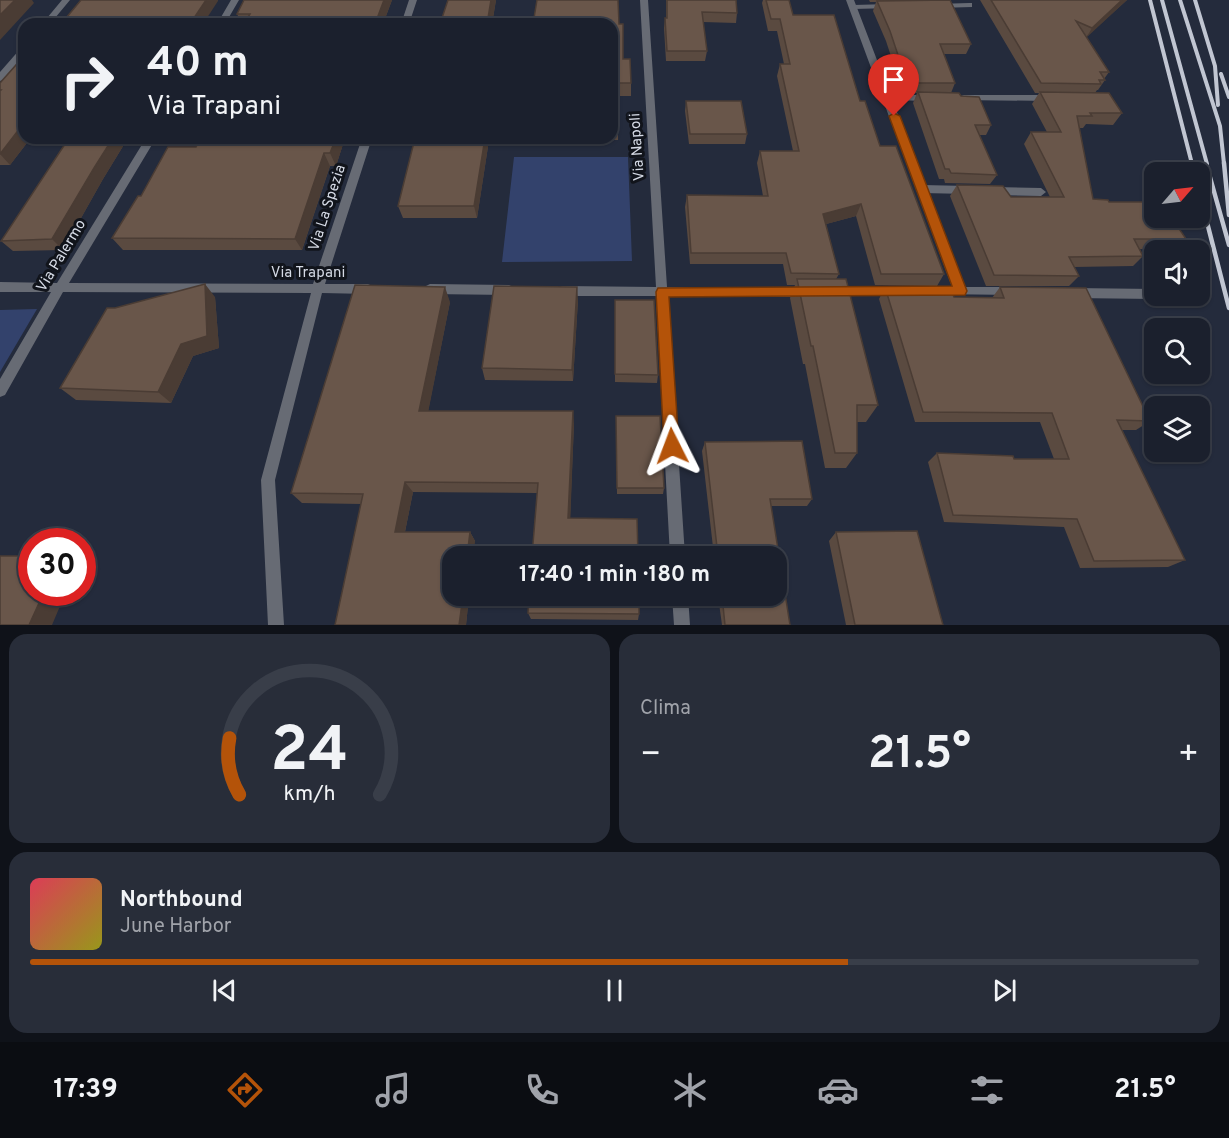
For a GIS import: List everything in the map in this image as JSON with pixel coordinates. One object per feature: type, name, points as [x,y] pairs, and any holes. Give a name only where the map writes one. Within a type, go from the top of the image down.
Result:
[{"type":"street","points":[[51,18],[66,0]]},
{"type":"street","points":[[224,18],[235,0]]},
{"type":"street","points":[[407,18],[413,0]]},
{"type":"street","name":"Via Napoli","points":[[644,0],[677,546]]},
{"type":"street","points":[[899,6],[851,3],[960,291]]},
{"type":"street","points":[[922,6],[969,5]]},
{"type":"street","points":[[0,78],[18,57]]},
{"type":"street","points":[[887,98],[944,98]]},
{"type":"street","points":[[956,98],[1058,99]]},
{"type":"street","name":"Via Palermo","points":[[0,391],[60,286],[147,144]]},
{"type":"street","name":"Via La Spezia","points":[[276,625],[268,480],[318,288],[365,144]]},
{"type":"street","points":[[922,189],[1041,192]]},
{"type":"street","name":"Via Trapani","points":[[0,287],[377,289]]},
{"type":"street","points":[[413,289],[520,290]]},
{"type":"street","points":[[544,291],[1029,292]]},
{"type":"street","points":[[1063,292],[1144,294]]},
{"type":"street","points":[[681,606],[682,625]]},
{"type":"shaded area","points":[[514,157],[628,157],[632,261],[502,262]]},
{"type":"shaded area","points":[[37,309],[0,372],[0,310]]},
{"type":"building","points":[[0,0],[15,0],[0,15]]},
{"type":"building","points":[[81,0],[206,0],[194,18],[66,18]]},
{"type":"building","points":[[244,0],[384,0],[377,18],[248,18],[250,14],[237,14]]},
{"type":"building","points":[[448,0],[491,0],[488,18],[442,18]]},
{"type":"building","points":[[537,0],[618,0],[619,24],[623,24],[623,59],[630,59],[631,83],[618,83],[618,18],[534,18]]},
{"type":"building","points":[[667,0],[736,0],[737,13],[702,12],[707,51],[667,51],[665,18],[667,18]]},
{"type":"building","points":[[766,0],[789,0],[793,15],[834,15],[860,101],[865,101],[880,146],[896,146],[944,274],[881,274],[861,204],[823,214],[839,274],[791,273],[786,253],[691,253],[687,195],[768,196],[760,151],[799,151],[780,64],[790,64],[780,19],[771,19]]},
{"type":"building","points":[[950,0],[971,44],[940,44],[955,83],[914,83],[913,80],[906,79],[877,1]]},
{"type":"building","points":[[991,0],[1122,0],[1092,28],[1076,21],[1109,72],[1100,72],[1105,80],[1099,80],[1101,84],[1041,83]]},
{"type":"building","points":[[18,63],[18,131],[0,154],[1,90],[0,83]]},
{"type":"building","points":[[918,92],[959,93],[961,96],[979,97],[991,125],[975,125],[997,175],[951,173],[949,169],[945,169]]},
{"type":"building","points":[[1040,92],[1109,93],[1122,113],[1090,113],[1092,116],[1077,116],[1093,199],[1109,202],[1144,202],[1144,228],[1179,228],[1186,239],[1134,239],[1143,256],[1069,257],[1079,276],[994,275],[957,185],[1003,186],[1011,197],[1064,197],[1031,132],[1061,132]]},
{"type":"building","points":[[686,101],[741,101],[747,134],[690,134]]},
{"type":"building","points":[[65,144],[109,144],[52,239],[1,241]]},
{"type":"building","points":[[198,144],[334,144],[330,153],[324,153],[295,239],[112,238],[138,196],[141,196],[168,147],[196,147]]},
{"type":"building","points":[[414,144],[484,144],[474,206],[398,206]]},
{"type":"building","points":[[797,279],[846,279],[878,405],[857,405],[857,453],[835,453]]},
{"type":"building","points":[[205,284],[207,336],[181,344],[158,392],[60,388],[107,308],[115,308]]},
{"type":"building","points":[[355,285],[445,287],[419,411],[573,411],[568,518],[637,519],[638,546],[533,546],[538,483],[405,482],[395,532],[470,532],[468,546],[442,546],[442,606],[462,606],[459,625],[335,625],[363,494],[291,493]]},
{"type":"building","points":[[494,286],[577,287],[572,370],[482,368]]},
{"type":"building","points":[[885,287],[950,287],[954,297],[1004,298],[1000,287],[1086,288],[1144,409],[1144,421],[1117,420],[1185,560],[1094,561],[1077,519],[953,515],[937,453],[1013,456],[1014,459],[1069,459],[1052,413],[923,412]]},
{"type":"building","points":[[615,300],[654,300],[658,375],[615,374]]},
{"type":"building","points":[[616,416],[660,416],[664,488],[617,488]]},
{"type":"building","points":[[802,441],[812,499],[770,499],[777,546],[717,546],[705,442]]},
{"type":"building","points":[[917,531],[943,625],[855,625],[836,532]]},
{"type":"building","points":[[0,556],[18,556],[18,606],[38,606],[29,625],[0,625]]},
{"type":"building","points":[[528,606],[639,606],[639,614],[528,613]]},
{"type":"building","points":[[723,606],[787,606],[790,625],[725,625]]},
{"type":"railway","points":[[1150,0],[1191,162]]},
{"type":"railway","points":[[1162,0],[1206,162]]},
{"type":"railway","points":[[1180,0],[1220,126],[1224,164]]},
{"type":"railway","points":[[1195,0],[1215,66],[1218,105]]},
{"type":"railway","points":[[1221,74],[1229,97]]},
{"type":"railway","points":[[1224,163],[1229,215]]},
{"type":"railway","points":[[1210,177],[1229,245]]},
{"type":"railway","points":[[1208,228],[1229,308]]},
{"type":"route","points":[[672,446],[662,292],[960,291],[894,116]]}]
